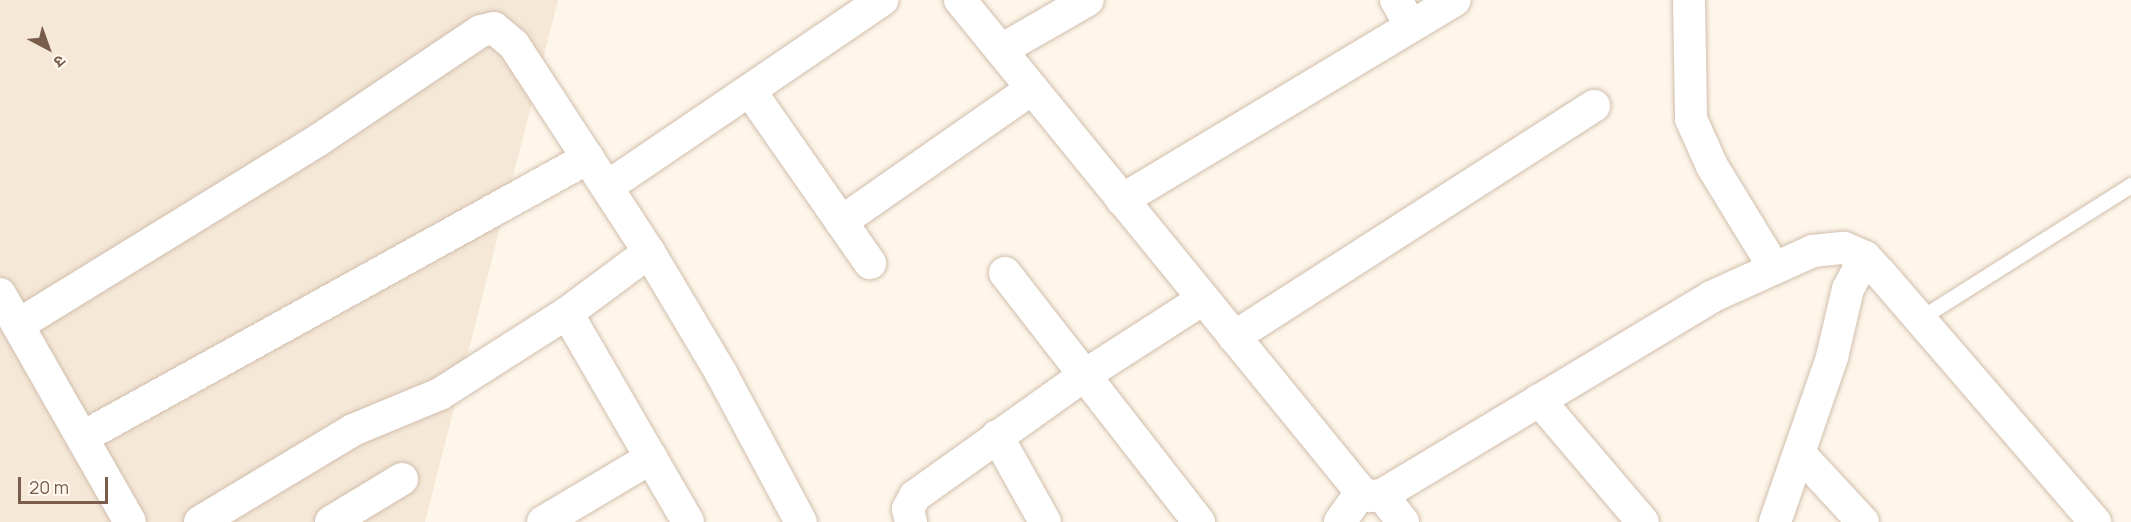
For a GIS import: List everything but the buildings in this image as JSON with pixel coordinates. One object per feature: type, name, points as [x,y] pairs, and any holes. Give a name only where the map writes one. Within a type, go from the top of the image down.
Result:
[{"type":"street","points":[[607,187],[882,0]]},
{"type":"street","points":[[960,0],[1234,337],[1371,493],[1403,522]]},
{"type":"street","points":[[1001,51],[1088,0]]},
{"type":"street","points":[[1122,200],[1404,13],[1455,0]]},
{"type":"street","points":[[1689,0],[1694,127],[1712,166],[1773,266]]},
{"type":"street","points":[[18,324],[317,141],[481,32],[494,28],[514,45],[649,252],[721,373],[801,522]]},
{"type":"street","points":[[841,222],[1032,90]]},
{"type":"street","points":[[750,91],[870,263]]},
{"type":"street","points":[[1234,337],[1594,106]]},
{"type":"street","points":[[83,437],[588,158]]},
{"type":"street","points":[[1340,522],[1371,493],[1539,400],[1711,297],[1773,266],[1813,251],[1844,248],[1865,256],[2094,522]]},
{"type":"street","points":[[200,522],[343,435],[440,394],[567,313],[649,252]]},
{"type":"street","points":[[1775,522],[1801,454],[1832,357],[1848,289],[1865,256]]},
{"type":"street","points":[[1005,273],[1082,377],[1199,522]]},
{"type":"street","points":[[0,294],[130,522]]},
{"type":"street","points":[[911,522],[908,509],[915,496],[1082,377],[1203,299]]},
{"type":"street","points":[[567,313],[688,522]]},
{"type":"street","points":[[1539,400],[1643,522]]},
{"type":"street","points":[[997,436],[1045,522]]},
{"type":"street","points":[[1801,454],[1863,522]]},
{"type":"street","points":[[543,522],[651,458]]},
{"type":"street","points":[[331,522],[402,479]]},
{"type":"lane","points":[[1919,319],[2131,185]]},
{"type":"shaded area","points":[[0,0],[558,0],[425,522],[0,522]]}]
